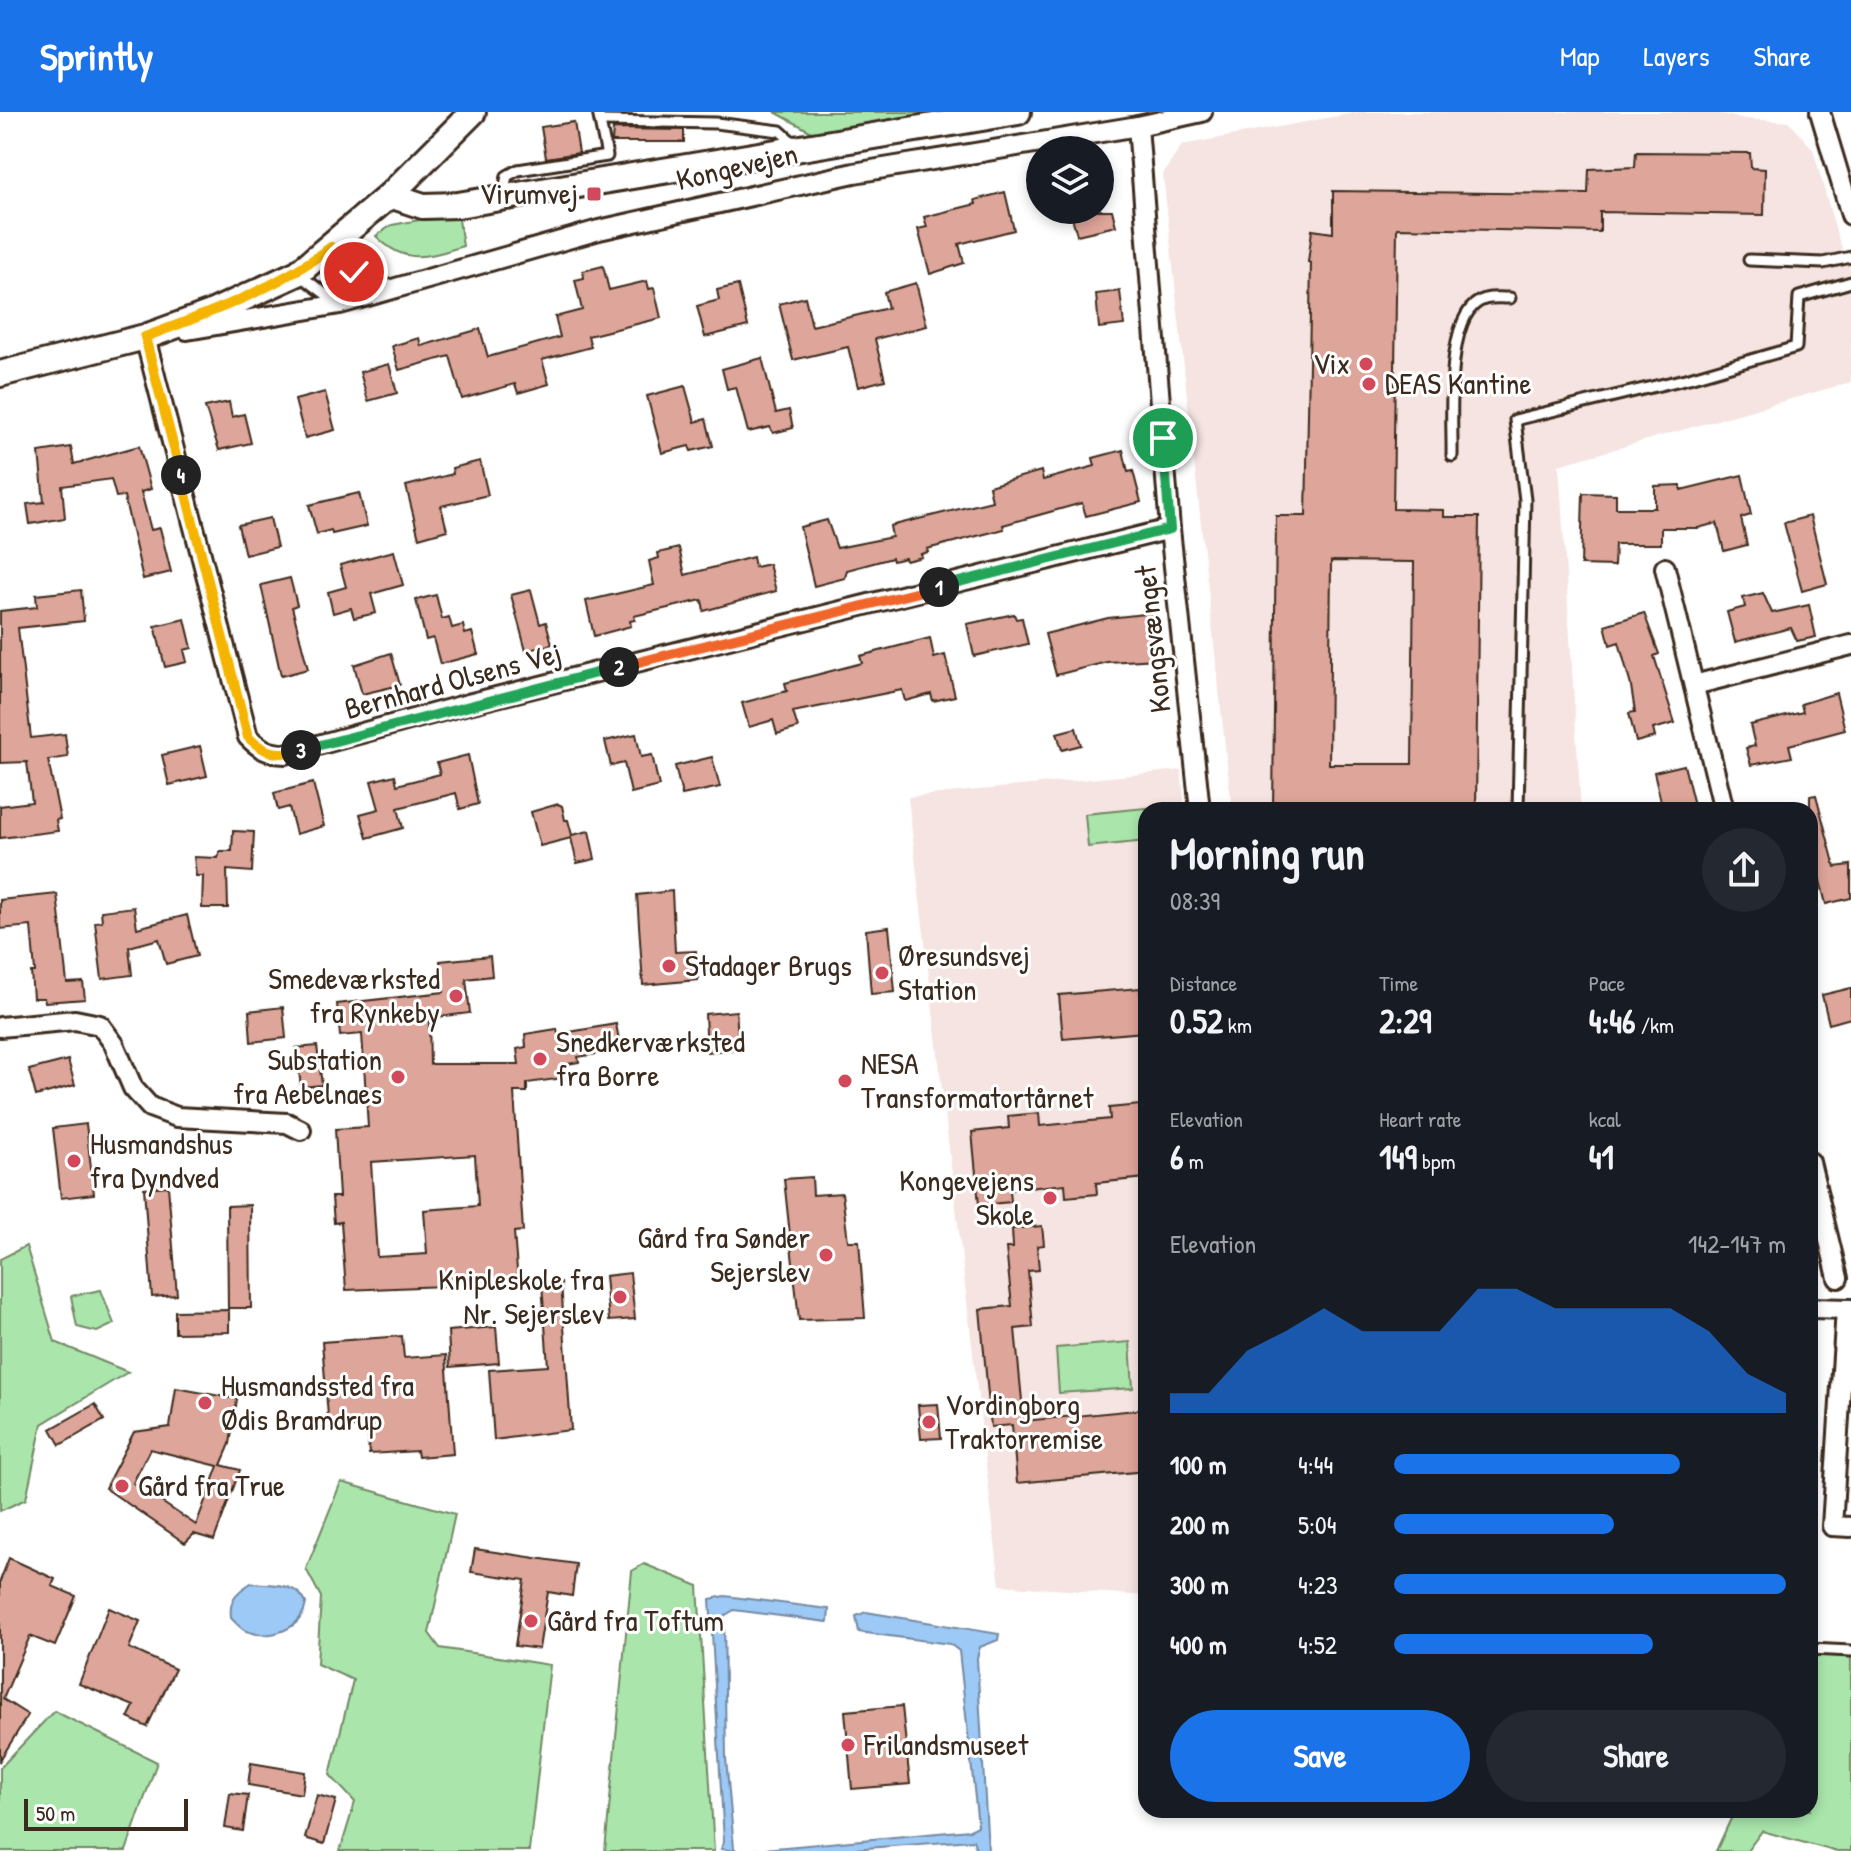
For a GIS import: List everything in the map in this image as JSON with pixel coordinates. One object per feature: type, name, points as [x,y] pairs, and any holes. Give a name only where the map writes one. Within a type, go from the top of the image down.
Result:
[{"type":"main road","name":"Kongevejen","points":[[0,374],[145,337],[211,313],[298,273],[390,195],[473,112]]},
{"type":"main road","points":[[390,195],[423,206],[458,205],[1018,112]]},
{"type":"street","name":"Kongevejen","points":[[145,337],[340,304],[599,230],[854,173],[1138,126],[1202,112]]},
{"type":"street","points":[[1820,112],[1851,215]]},
{"type":"street","name":"Kongsvænget","points":[[1138,126],[1170,529],[1199,802]]},
{"type":"street","name":"Bernhard Olsens Vej","points":[[145,337],[248,737],[259,748],[273,754],[285,754],[468,704],[1170,529]]},
{"type":"street","points":[[1665,568],[1722,802]]},
{"type":"street","points":[[1694,685],[1851,645]]},
{"type":"street","points":[[0,1027],[75,1020],[100,1025],[114,1044],[133,1088],[150,1107],[177,1117],[287,1123],[301,1130]]},
{"type":"street","points":[[1818,1195],[1838,1278]]},
{"type":"street","points":[[1818,1308],[1848,1309],[1832,1526],[1851,1527]]},
{"type":"lane","points":[[502,197],[507,176],[518,170],[607,156],[600,116],[716,123],[780,131],[799,148]]},
{"type":"lane","points":[[331,247],[354,272],[385,291]]},
{"type":"lane","points":[[1749,260],[1823,263],[1851,257]]},
{"type":"lane","points":[[298,273],[340,304]]},
{"type":"lane","points":[[1518,802],[1525,500],[1515,420],[1689,378],[1796,347],[1799,297],[1851,282]]},
{"type":"lane","points":[[1452,456],[1454,360],[1463,317],[1483,299],[1510,298]]},
{"type":"lane","points":[[1818,1649],[1851,1651]]},
{"type":"shaded area","points":[[1359,112],[1709,112],[1789,122],[1813,149],[1837,235],[1851,271],[1851,382],[1559,465],[1580,802],[1231,802],[1163,174],[1182,145]]},
{"type":"shaded area","name":"Kongevejens Skole","points":[[1181,770],[1184,802],[1138,802],[1138,1595],[1000,1585],[908,797]]},
{"type":"green space","points":[[775,112],[972,112],[817,135]]},
{"type":"green space","points":[[458,213],[463,246],[428,256],[397,252],[376,236],[392,225]]},
{"type":"green space","points":[[1138,809],[1138,842],[1088,847],[1085,814]]},
{"type":"green space","points":[[26,1246],[55,1342],[128,1372],[42,1424],[26,1499],[0,1511],[0,1259]]},
{"type":"green space","points":[[101,1290],[114,1324],[97,1332],[77,1327],[71,1296]]},
{"type":"green space","points":[[1130,1342],[1133,1388],[1059,1393],[1056,1348]]},
{"type":"green space","points":[[341,1482],[455,1514],[429,1633],[440,1648],[550,1665],[529,1851],[340,1851],[355,1802],[330,1775],[353,1680],[317,1664],[321,1597],[306,1569]]},
{"type":"green space","points":[[644,1564],[698,1586],[714,1851],[605,1851],[632,1571]]},
{"type":"green space","points":[[1818,1646],[1851,1648],[1851,1851],[1834,1851],[1762,1831],[1747,1851],[1716,1851],[1731,1818],[1818,1818]]},
{"type":"green space","points":[[54,1711],[157,1762],[126,1851],[0,1851],[0,1768]]},
{"type":"water","points":[[251,1583],[282,1586],[296,1591],[306,1603],[298,1620],[292,1626],[274,1633],[242,1629],[231,1618],[231,1606],[237,1594]]},
{"type":"water","points":[[725,1596],[829,1609],[828,1622],[734,1610],[724,1616],[726,1758],[734,1848],[737,1851],[721,1849],[724,1842],[710,1599]]},
{"type":"water","points":[[866,1612],[999,1634],[998,1640],[980,1647],[977,1658],[988,1851],[977,1851],[973,1840],[826,1851],[743,1851],[970,1830],[978,1826],[959,1651],[950,1644],[859,1632],[856,1616]]},
{"type":"building","points":[[574,122],[579,153],[546,158],[541,127]]},
{"type":"building","points":[[613,129],[684,130],[684,142],[612,142]]},
{"type":"building","points":[[1636,152],[1750,153],[1751,168],[1765,169],[1764,215],[1600,212],[1600,232],[1397,228],[1393,509],[1444,510],[1444,517],[1479,517],[1476,802],[1273,802],[1276,516],[1306,516],[1311,263],[1308,262],[1312,230],[1333,233],[1333,191],[1588,194],[1589,169],[1635,167]],"holes":[[[1331,561],[1414,562],[1412,764],[1329,764]]]},
{"type":"building","points":[[1005,192],[1014,230],[959,244],[964,263],[930,274],[918,229],[927,227],[924,217],[976,204],[975,200]]},
{"type":"building","points":[[1114,218],[1116,226],[1077,235],[1074,224],[1114,224]]},
{"type":"building","points":[[603,266],[609,290],[647,281],[649,289],[654,288],[661,318],[588,336],[591,347],[542,360],[549,384],[518,393],[515,384],[462,399],[450,356],[399,370],[392,346],[419,338],[421,346],[480,329],[488,357],[560,337],[555,317],[582,310],[575,280],[584,278],[583,271]]},
{"type":"building","points":[[916,283],[927,326],[875,339],[885,380],[858,387],[848,347],[793,360],[779,304],[805,297],[812,326],[888,308],[884,292]]},
{"type":"building","points":[[738,285],[748,326],[705,337],[697,306],[719,300],[717,290]]},
{"type":"building","points":[[1120,291],[1124,325],[1099,328],[1096,294]]},
{"type":"building","points":[[762,358],[776,413],[789,410],[793,428],[773,433],[770,427],[748,432],[736,387],[727,389],[722,369]]},
{"type":"building","points":[[389,364],[397,393],[368,401],[360,372]]},
{"type":"building","points":[[685,386],[695,422],[706,419],[713,446],[691,451],[689,446],[662,453],[647,396]]},
{"type":"building","points":[[325,392],[335,430],[305,438],[295,400]]},
{"type":"building","points":[[229,402],[232,417],[244,414],[251,443],[219,450],[205,407]]},
{"type":"building","points":[[139,446],[151,489],[141,492],[151,530],[160,528],[171,572],[143,579],[124,496],[116,497],[111,479],[62,486],[65,518],[30,524],[27,504],[44,502],[39,452],[71,447],[74,464]]},
{"type":"building","points":[[1123,450],[1128,472],[1133,471],[1141,502],[1086,516],[1082,503],[1003,525],[1004,529],[927,549],[928,552],[921,554],[922,557],[906,561],[905,558],[893,561],[892,558],[847,570],[845,578],[814,586],[800,527],[827,520],[837,548],[892,537],[890,526],[992,501],[989,486],[1041,471],[1043,480],[1095,466],[1093,458]]},
{"type":"building","points":[[480,461],[488,495],[441,506],[447,530],[419,538],[406,486],[453,474],[452,468]]},
{"type":"building","points":[[1742,475],[1751,515],[1741,518],[1747,545],[1724,551],[1717,523],[1698,528],[1661,528],[1661,544],[1615,544],[1614,566],[1581,565],[1583,493],[1616,494],[1616,508],[1655,508],[1655,486],[1681,485],[1681,490]]},
{"type":"building","points":[[359,493],[367,526],[317,534],[309,505]]},
{"type":"building","points":[[1810,516],[1827,584],[1802,591],[1784,523]]},
{"type":"building","points":[[270,518],[277,547],[245,555],[238,525]]},
{"type":"building","points":[[679,548],[685,575],[753,557],[755,567],[769,564],[776,591],[704,611],[702,600],[634,616],[631,626],[594,636],[586,601],[654,585],[649,561],[659,558],[658,553]]},
{"type":"building","points":[[394,551],[403,585],[371,594],[376,613],[354,618],[351,608],[333,613],[328,592],[346,587],[340,565]]},
{"type":"building","points":[[290,578],[297,605],[292,607],[308,669],[281,676],[261,585]]},
{"type":"building","points":[[81,590],[84,621],[18,628],[31,738],[65,734],[68,757],[48,760],[60,819],[56,820],[58,831],[0,838],[0,806],[32,802],[27,762],[0,763],[0,611],[37,607],[36,595]]},
{"type":"building","points":[[531,590],[540,624],[546,622],[552,644],[526,651],[511,595]]},
{"type":"building","points":[[1763,593],[1772,613],[1809,605],[1816,637],[1797,641],[1791,628],[1735,642],[1727,612],[1745,607],[1743,598]]},
{"type":"building","points":[[436,595],[442,619],[449,617],[452,628],[463,625],[465,634],[472,632],[478,654],[440,664],[433,638],[426,640],[416,600]]},
{"type":"building","points":[[1153,613],[1158,659],[1107,662],[1056,675],[1045,634],[1108,618]]},
{"type":"building","points":[[1644,613],[1659,654],[1654,656],[1675,723],[1653,729],[1655,737],[1636,742],[1629,713],[1635,712],[1631,686],[1619,642],[1610,645],[1605,625]]},
{"type":"building","points":[[1014,614],[1016,619],[1022,618],[1028,644],[974,656],[967,624]]},
{"type":"building","points":[[185,619],[192,648],[184,650],[187,662],[165,667],[155,626]]},
{"type":"building","points":[[930,638],[934,658],[945,655],[955,696],[933,701],[931,694],[905,701],[902,690],[793,712],[798,728],[777,734],[773,720],[749,727],[742,703],[787,691],[785,683],[862,663],[860,656]]},
{"type":"building","points":[[391,653],[400,685],[362,694],[354,665]]},
{"type":"building","points":[[1836,693],[1845,730],[1789,745],[1792,757],[1751,765],[1746,748],[1755,746],[1750,725],[1803,712],[1801,704]]},
{"type":"building","points":[[1076,728],[1081,745],[1062,750],[1057,733]]},
{"type":"building","points":[[636,734],[641,757],[652,755],[659,786],[631,793],[624,763],[611,766],[605,741]]},
{"type":"building","points":[[200,746],[207,776],[169,785],[162,755]]},
{"type":"building","points":[[468,755],[478,804],[460,809],[456,793],[398,808],[403,828],[367,838],[360,814],[379,809],[371,781],[395,775],[397,785],[440,774],[437,763]]},
{"type":"building","points":[[712,757],[720,787],[682,795],[675,766]]},
{"type":"building","points":[[1684,765],[1693,802],[1661,802],[1654,772]]},
{"type":"building","points":[[313,783],[324,826],[296,834],[289,807],[278,810],[274,793]]},
{"type":"building","points":[[1816,795],[1818,802],[1810,802],[1810,796]]},
{"type":"building","points":[[1818,803],[1835,867],[1851,865],[1851,898],[1826,904],[1818,872]]},
{"type":"building","points":[[558,804],[562,806],[572,835],[589,831],[595,859],[577,863],[571,838],[540,846],[531,812]]},
{"type":"building","points":[[233,831],[254,832],[252,872],[227,870],[228,908],[202,908],[203,876],[196,876],[194,857],[218,858],[220,851],[232,851]]},
{"type":"building","name":"Stadager Brugs","points":[[672,891],[675,952],[696,951],[698,980],[643,985],[637,895]]},
{"type":"building","points":[[57,894],[67,983],[83,982],[85,999],[45,1002],[44,998],[33,998],[31,972],[35,972],[31,926],[0,929],[0,900]]},
{"type":"building","points":[[134,907],[137,928],[187,915],[197,956],[166,964],[159,939],[129,947],[132,975],[102,979],[95,922],[102,921],[101,911]]},
{"type":"building","name":"Øresundsvej Station","points":[[889,927],[895,992],[871,994],[866,930]]},
{"type":"building","points":[[490,956],[492,976],[466,979],[470,1013],[429,1018],[430,1064],[519,1064],[517,1049],[526,1047],[525,1034],[557,1029],[558,1034],[616,1024],[621,1050],[578,1057],[579,1062],[562,1065],[564,1078],[527,1083],[527,1092],[514,1092],[523,1231],[514,1232],[518,1283],[346,1290],[341,1222],[334,1223],[332,1197],[339,1197],[335,1129],[368,1127],[362,1034],[340,1036],[337,1004],[444,992],[440,961]],"holes":[[[475,1155],[478,1206],[424,1210],[427,1254],[377,1257],[371,1162]]]},
{"type":"building","points":[[1138,988],[1138,1033],[1063,1039],[1059,995]]},
{"type":"building","points":[[1851,988],[1851,1018],[1829,1024],[1822,995]]},
{"type":"building","points":[[283,1007],[286,1038],[251,1042],[249,1011]]},
{"type":"building","points":[[736,1011],[739,1049],[707,1052],[705,1014]]},
{"type":"building","points":[[317,1046],[322,1085],[301,1087],[296,1048]]},
{"type":"building","name":"Husmandshus fra Dyndved","points":[[68,1060],[75,1085],[36,1096],[29,1070]]},
{"type":"building","points":[[1138,1105],[1138,1179],[1096,1183],[1097,1194],[1066,1197],[1065,1184],[1010,1190],[1011,1202],[979,1205],[972,1132],[1009,1128],[1008,1116],[1039,1113],[1040,1126],[1110,1119],[1109,1108]]},
{"type":"building","name":"Husmandshus fra Dyndved","points":[[86,1124],[94,1194],[61,1198],[53,1128]]},
{"type":"building","name":"Gård fra Sønder Sejerslev","points":[[812,1177],[813,1195],[842,1193],[848,1241],[859,1241],[865,1318],[799,1320],[784,1179]]},
{"type":"building","points":[[168,1186],[177,1295],[152,1297],[144,1188]]},
{"type":"building","points":[[250,1205],[251,1308],[228,1308],[227,1206]]},
{"type":"building","name":"Kongevejens Skole","points":[[1042,1226],[1044,1245],[1037,1246],[1039,1270],[1028,1271],[1033,1327],[1015,1329],[1024,1421],[1138,1410],[1138,1472],[1017,1483],[1012,1425],[991,1427],[980,1309],[1012,1306],[1006,1248],[1013,1248],[1012,1229]]},
{"type":"building","name":"Knipleskole fra Nr. Sejerslev","points":[[630,1273],[635,1319],[609,1321],[605,1276]]},
{"type":"building","points":[[561,1282],[571,1430],[494,1440],[489,1370],[548,1366],[542,1284]]},
{"type":"building","points":[[229,1310],[229,1332],[175,1333],[175,1311]]},
{"type":"building","points":[[496,1327],[499,1363],[450,1367],[448,1331]]},
{"type":"building","points":[[402,1336],[404,1358],[446,1355],[453,1454],[418,1457],[417,1451],[369,1454],[367,1426],[329,1429],[322,1342]]},
{"type":"building","name":"Gård fra True","points":[[176,1388],[237,1399],[230,1444],[221,1465],[240,1470],[214,1540],[194,1534],[185,1543],[105,1488],[134,1432],[170,1427]],"holes":[[[150,1449],[218,1466],[196,1525],[133,1483]]]},
{"type":"building","points":[[95,1404],[104,1420],[60,1445],[51,1429]]},
{"type":"building","name":"Vordingborg Traktorremise","points":[[938,1404],[941,1438],[921,1439],[918,1405]]},
{"type":"building","name":"Gård fra Toftum","points":[[475,1549],[576,1564],[572,1596],[548,1592],[539,1649],[515,1646],[525,1580],[471,1572]]},
{"type":"building","points":[[9,1558],[55,1579],[52,1586],[76,1596],[55,1646],[30,1636],[3,1699],[28,1715],[0,1760],[0,1581]]},
{"type":"building","points":[[109,1608],[140,1621],[129,1648],[175,1669],[147,1727],[128,1718],[134,1706],[79,1684]]},
{"type":"building","points":[[902,1706],[910,1784],[852,1789],[845,1711]]},
{"type":"building","points":[[251,1763],[305,1772],[302,1794],[248,1785]]},
{"type":"building","points":[[230,1793],[248,1795],[243,1831],[225,1828]]},
{"type":"building","points":[[317,1795],[336,1800],[324,1844],[305,1838]]},
{"type":"place","name":"Virumvej","points":[[594,194]]},
{"type":"place","name":"Vix","points":[[1366,364]]},
{"type":"place","name":"DEAS Kantine","points":[[1369,384]]},
{"type":"place","name":"Stadager Brugs","points":[[669,966]]},
{"type":"place","name":"Øresundsvej Station","points":[[882,973]]},
{"type":"place","name":"Smedeværksted fra Rynkeby","points":[[456,996]]},
{"type":"place","name":"Snedkerværksted fra Borre","points":[[540,1059]]},
{"type":"place","name":"Substation fra Aebelnaes","points":[[398,1077]]},
{"type":"place","name":"NESA Transformatortårnet","points":[[845,1081]]},
{"type":"place","name":"Husmandshus fra Dyndved","points":[[74,1161]]},
{"type":"place","name":"Kongevejens Skole","points":[[1050,1198]]},
{"type":"place","name":"Gård fra Sønder Sejerslev","points":[[826,1255]]},
{"type":"place","name":"Knipleskole fra Nr. Sejerslev","points":[[620,1297]]},
{"type":"place","name":"Husmandssted fra Ødis Bramdrup","points":[[205,1403]]},
{"type":"place","name":"Vordingborg Traktorremise","points":[[929,1422]]},
{"type":"place","name":"Gård fra True","points":[[122,1486]]},
{"type":"place","name":"Gård fra Toftum","points":[[531,1621]]},
{"type":"place","name":"Frilandsmuseet","points":[[848,1745]]},
{"type":"route","points":[[354,272],[331,247],[298,273],[211,313],[145,337],[248,737],[259,748],[273,754],[285,754],[468,704],[1170,529],[1163,438]]}]
